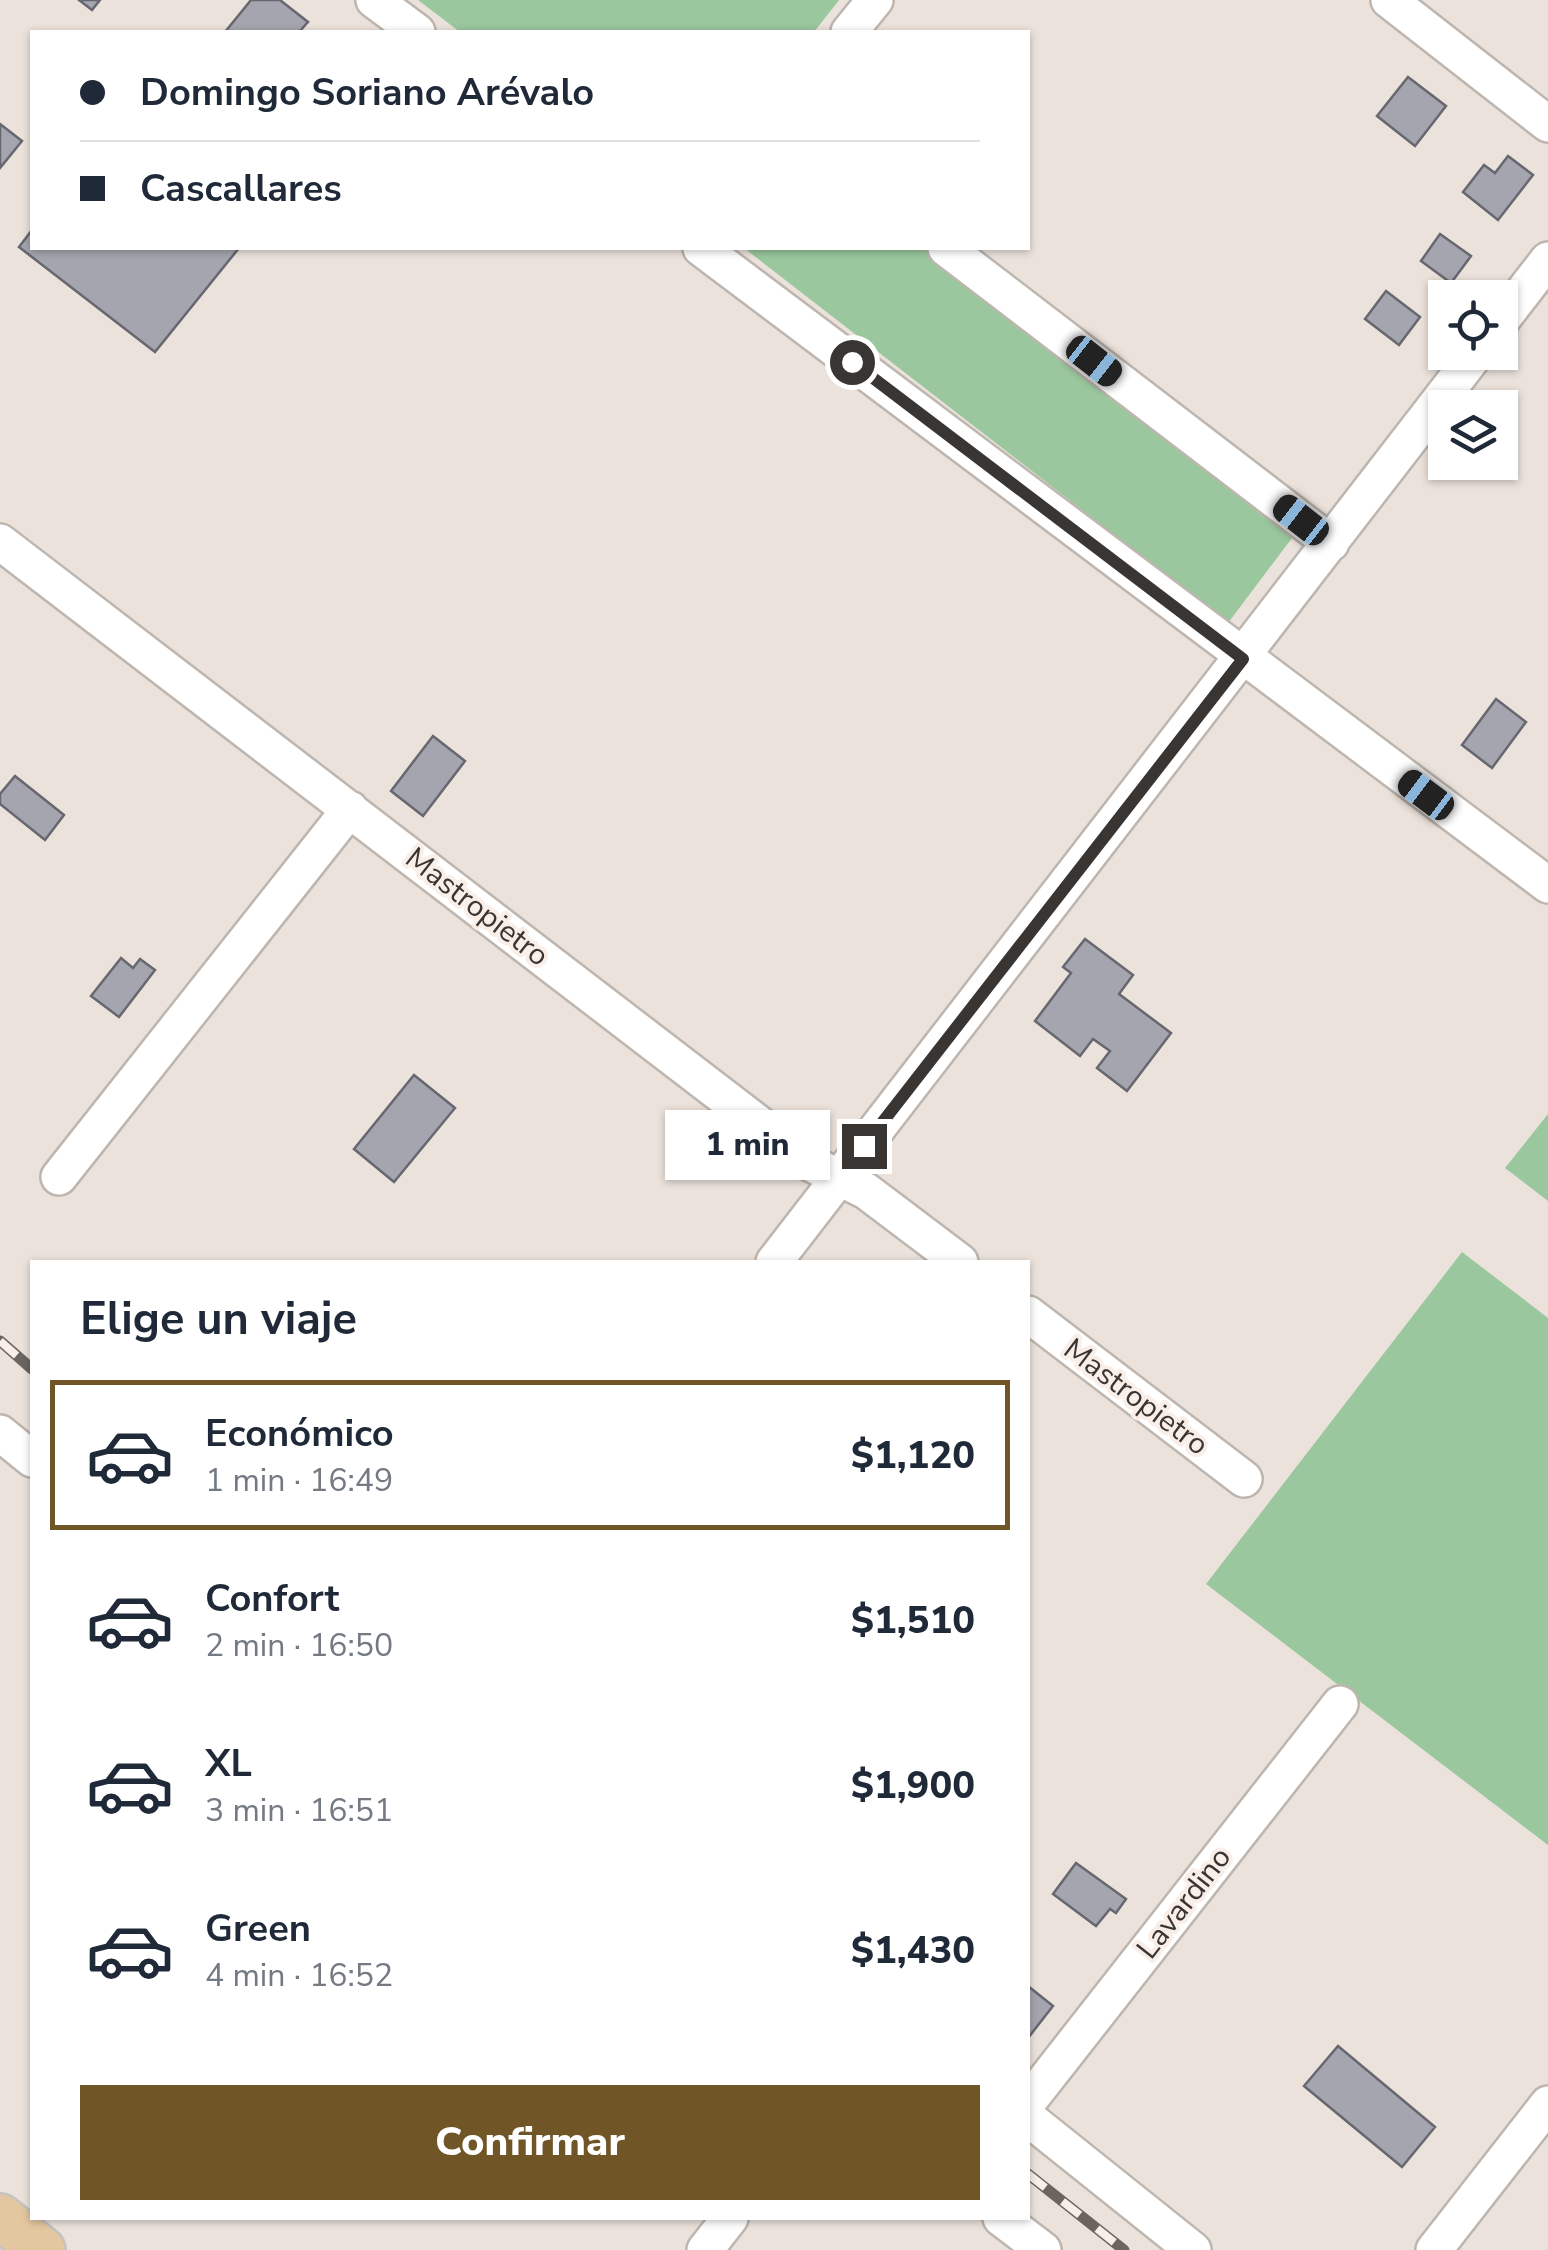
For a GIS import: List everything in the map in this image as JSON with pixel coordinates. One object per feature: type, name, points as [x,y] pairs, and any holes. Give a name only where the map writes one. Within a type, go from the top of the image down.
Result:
[{"type":"street","points":[[374,0],[413,30]]},
{"type":"street","points":[[852,30],[875,0]]},
{"type":"street","points":[[1388,0],[1548,124]]},
{"type":"street","points":[[704,250],[1548,885]]},
{"type":"street","points":[[949,250],[1331,543]]},
{"type":"street","points":[[1518,299],[1548,260]]},
{"type":"street","points":[[776,1260],[1463,370]]},
{"type":"street","name":"Mastropietro","points":[[0,542],[810,1164],[840,1177],[957,1260]]},
{"type":"street","points":[[59,1177],[350,809]]},
{"type":"street","name":"Mastropietro","points":[[1030,1316],[1244,1479]]},
{"type":"street","points":[[0,1434],[30,1457]]},
{"type":"street","name":"Lavardino","points":[[1030,2099],[1340,1704]]},
{"type":"street","points":[[1434,2250],[1548,2104]]},
{"type":"street","points":[[1030,2120],[1192,2250]]},
{"type":"street","points":[[705,2250],[728,2220]]},
{"type":"street","points":[[1004,2220],[1043,2250]]},
{"type":"green space","points":[[418,0],[839,0],[816,30],[457,30]]},
{"type":"green space","points":[[747,250],[945,250],[1304,522],[1228,623]]},
{"type":"green space","points":[[1548,1114],[1548,1201],[1505,1168]]},
{"type":"green space","points":[[1462,1252],[1548,1318],[1548,1845],[1206,1584]]},
{"type":"building","points":[[79,0],[100,0],[92,10]]},
{"type":"building","points":[[251,0],[280,0],[308,22],[301,30],[227,30]]},
{"type":"building","points":[[1408,77],[1446,106],[1415,146],[1377,116]]},
{"type":"building","points":[[0,124],[22,141],[0,168]]},
{"type":"building","points":[[1508,156],[1533,175],[1498,220],[1463,192],[1484,165],[1495,173]]},
{"type":"building","points":[[30,233],[30,250],[237,250],[155,352],[19,247]]},
{"type":"building","points":[[1440,234],[1471,256],[1453,280],[1447,280],[1421,261]]},
{"type":"building","points":[[1386,291],[1420,317],[1399,345],[1365,319]]},
{"type":"building","points":[[1496,699],[1526,722],[1492,768],[1462,745]]},
{"type":"building","points":[[433,736],[465,761],[423,816],[391,791]]},
{"type":"building","points":[[15,776],[64,815],[45,840],[0,804],[0,794]]},
{"type":"building","points":[[1085,939],[1133,975],[1119,994],[1171,1033],[1127,1091],[1097,1068],[1110,1051],[1093,1039],[1080,1056],[1035,1021],[1071,973],[1063,967]]},
{"type":"building","points":[[121,958],[133,968],[140,959],[155,970],[119,1017],[91,996]]},
{"type":"building","points":[[414,1075],[455,1108],[394,1182],[354,1149]]},
{"type":"building","points":[[1076,1863],[1126,1899],[1116,1913],[1110,1909],[1096,1926],[1053,1894]]},
{"type":"building","points":[[1030,1988],[1053,2006],[1030,2035]]},
{"type":"building","points":[[1338,2046],[1435,2127],[1402,2167],[1304,2086]]},
{"type":"railway","points":[[0,1341],[30,1367]]},
{"type":"railway","points":[[1030,2176],[1124,2250]]},
{"type":"route","points":[[852,362],[1243,659],[864,1146]]}]
